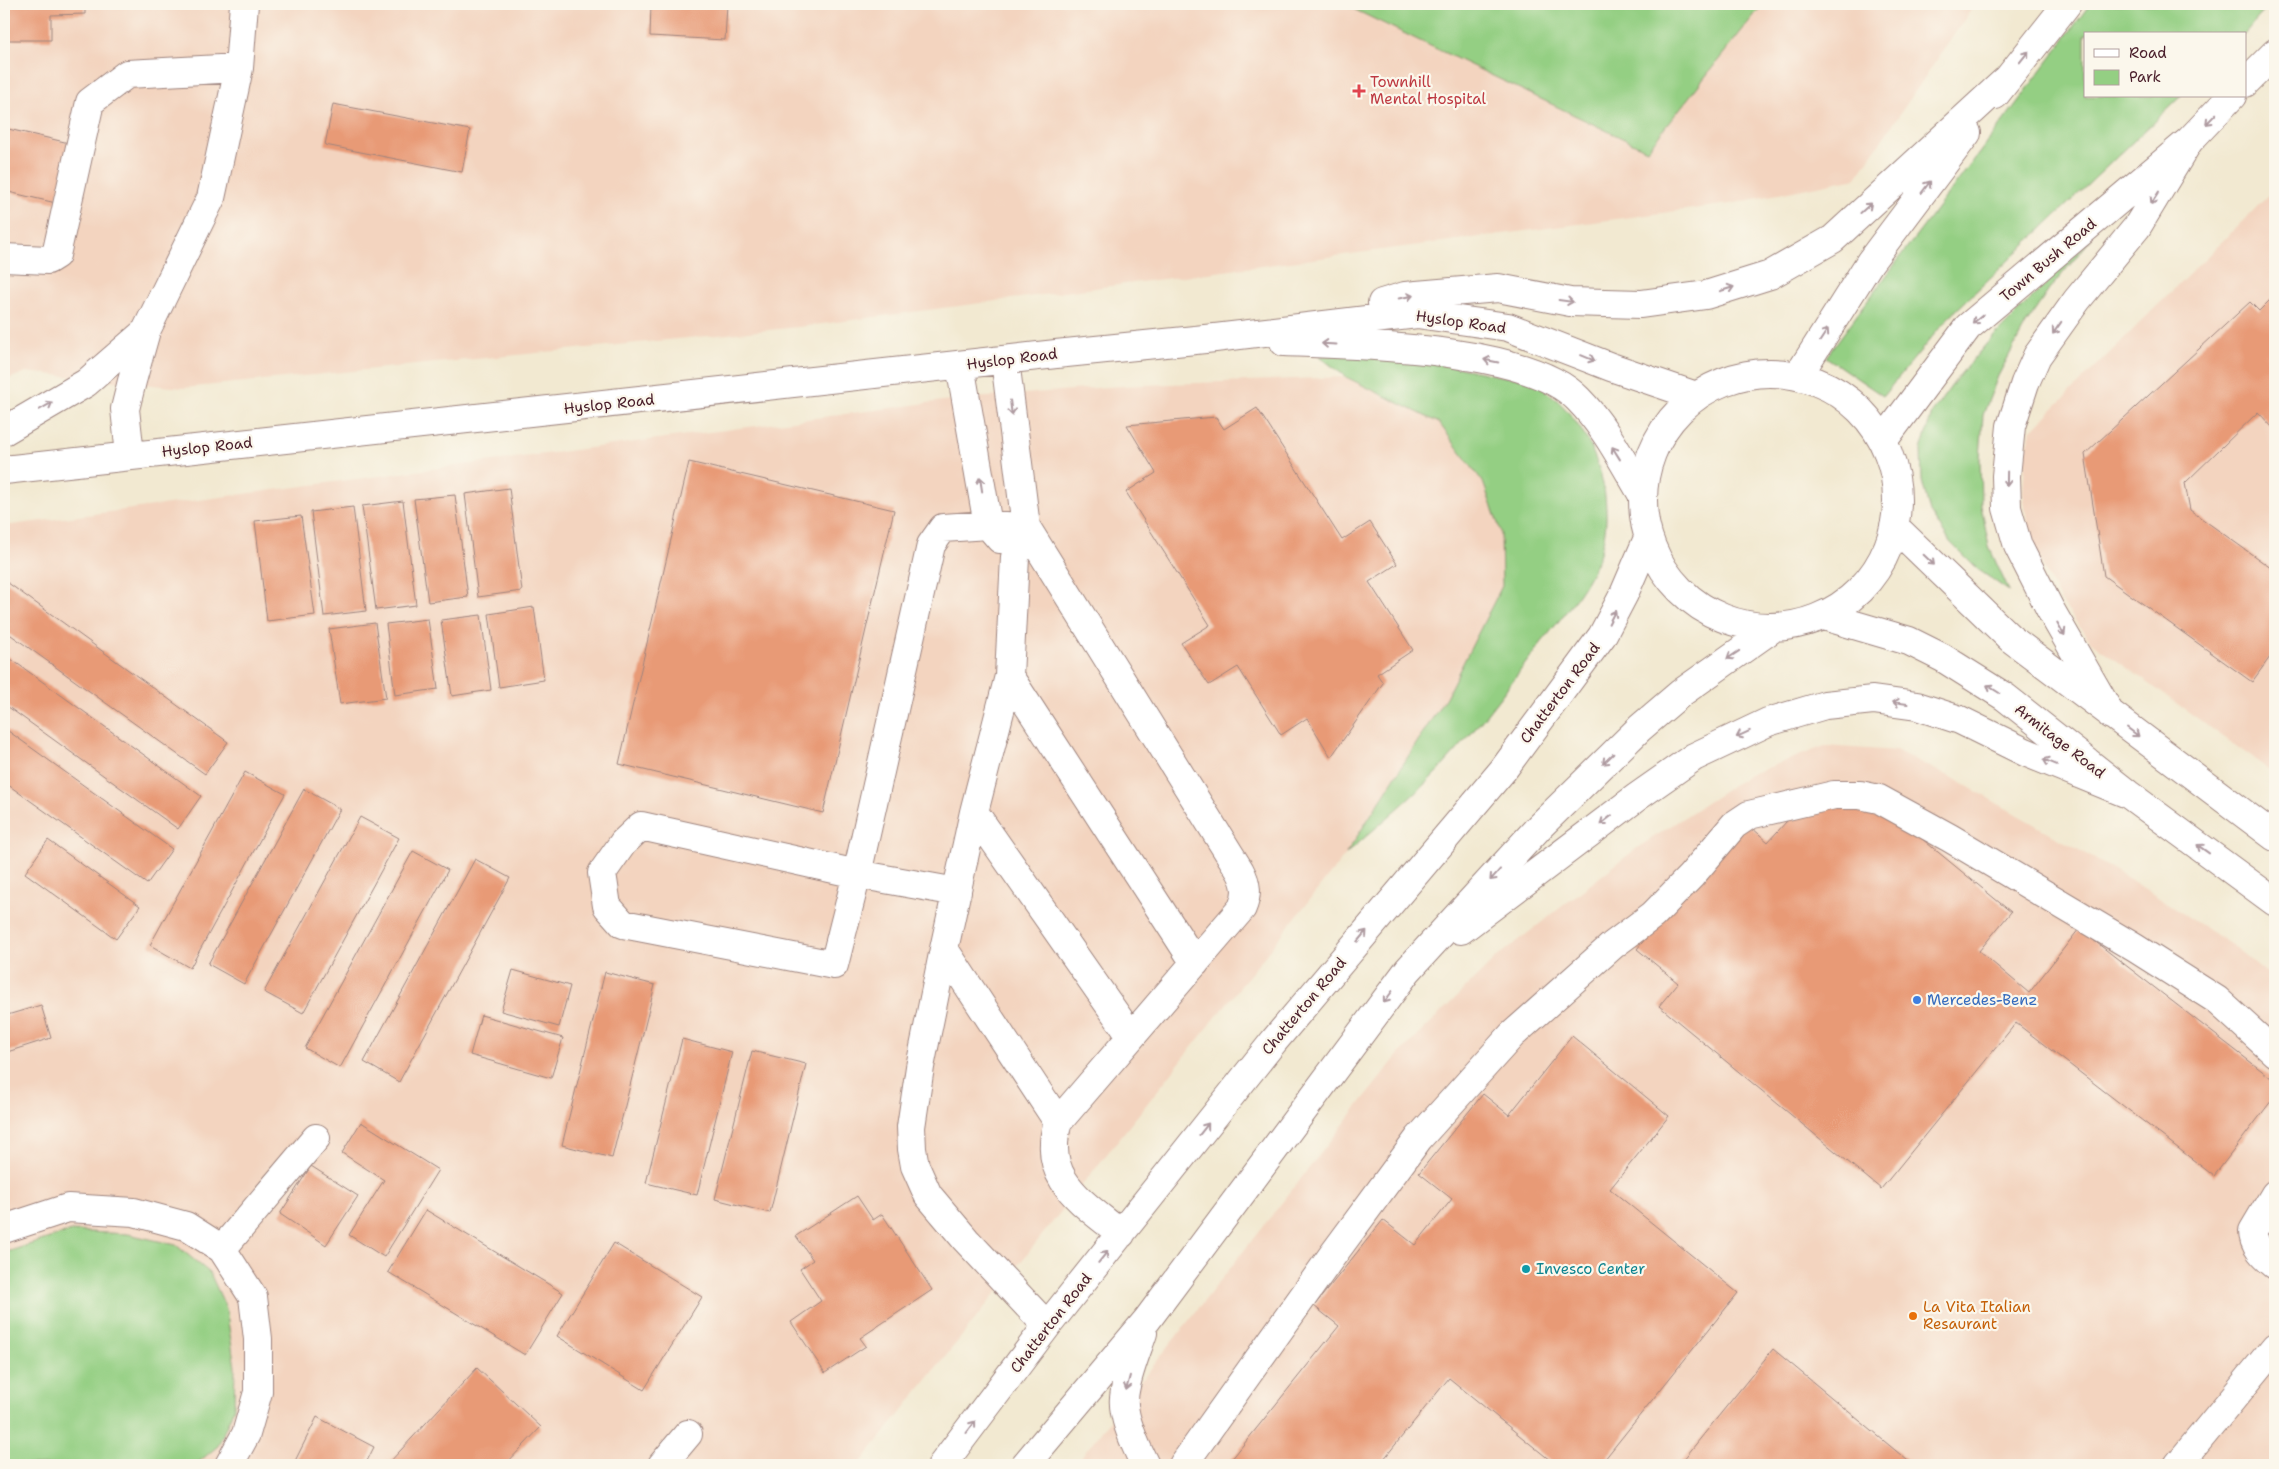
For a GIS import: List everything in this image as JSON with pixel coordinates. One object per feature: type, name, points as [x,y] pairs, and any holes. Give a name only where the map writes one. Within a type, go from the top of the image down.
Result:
[{"type":"street","points":[[130,455],[125,409],[146,331],[211,198],[239,68],[244,4]]},
{"type":"street","points":[[1798,376],[1870,262],[2006,81],[2068,4]]},
{"type":"street","points":[[2246,82],[2275,53]]},
{"type":"street","points":[[4,258],[48,260],[56,255],[90,102],[127,74],[239,68]]},
{"type":"street","points":[[1309,326],[1405,296],[1498,288],[1570,302],[1641,304],[1706,295],[1770,275],[1833,239],[2006,81]]},
{"type":"street","name":"Town Bush Road","points":[[1883,442],[1968,327],[2189,141],[2230,98]]},
{"type":"street","points":[[2111,715],[2050,609],[2018,546],[2007,508],[2006,476],[2011,426],[2038,356],[2077,300],[2137,227],[2189,141]]},
{"type":"street","name":"Hyslop Road","points":[[4,470],[1215,338],[1417,314],[1508,327],[1611,367],[1696,396]]},
{"type":"street","points":[[4,431],[86,383],[146,331]]},
{"type":"street","name":"Hyslop Road","points":[[1215,338],[1372,346],[1460,355],[1508,364],[1552,381],[1577,398],[1597,422],[1642,494]]},
{"type":"street","points":[[1004,360],[1026,527],[1244,880],[1246,894],[1242,908],[1058,1122],[1052,1148],[1054,1165],[1061,1178],[1082,1201],[1121,1234]]},
{"type":"street","points":[[960,365],[988,525],[1015,556]]},
{"type":"street","points":[[1771,372],[1798,376],[1824,385],[1847,399],[1867,419],[1883,442],[1893,469],[1897,497],[1894,526],[1886,554],[1870,580],[1849,601],[1824,616],[1799,625],[1774,628],[1740,624],[1709,613],[1683,594],[1662,568],[1648,538],[1642,494],[1647,466],[1658,439],[1674,415],[1696,396],[1719,383],[1744,375],[1771,372]]},
{"type":"street","points":[[957,892],[857,874],[640,826],[623,843],[602,873],[607,906],[623,924],[834,965],[857,874],[931,545],[943,528],[988,525],[1026,527]]},
{"type":"street","points":[[1894,526],[2010,638],[2275,837]]},
{"type":"street","points":[[1026,527],[1015,556],[1009,676],[974,812],[944,949],[911,1127],[915,1166],[928,1195],[966,1240],[1047,1326]]},
{"type":"street","name":"Chatterton Road","points":[[942,1465],[1047,1326],[1280,1034],[1503,770],[1602,636],[1624,594],[1648,538]]},
{"type":"street","name":"Armitage Road","points":[[1824,616],[1909,641],[1943,658],[2005,697],[2128,794],[2275,902]]},
{"type":"street","points":[[1025,1465],[1147,1320],[1408,970],[1540,826],[1640,728],[1681,693],[1774,628]]},
{"type":"street","points":[[1009,676],[1194,963]]},
{"type":"street","points":[[1408,970],[1637,797],[1694,757],[1768,722],[1825,705],[1874,700],[1917,706],[1960,720],[2025,752],[2128,794]]},
{"type":"street","points":[[1183,1465],[1419,1138],[1512,1035],[1613,945],[1653,915],[1691,876],[1734,826],[1749,815],[1834,794],[1860,794],[1879,799],[1950,838],[2144,953],[2217,1000],[2275,1053]]},
{"type":"street","points":[[974,812],[1131,1036]]},
{"type":"street","points":[[944,949],[1058,1122]]},
{"type":"street","points":[[222,1249],[316,1138]]},
{"type":"street","points":[[2275,1194],[2256,1222],[2253,1236],[2261,1251],[2275,1265]]},
{"type":"street","points":[[4,1229],[68,1208],[134,1212],[186,1226],[222,1249],[253,1297],[258,1339],[258,1392],[246,1434],[229,1465]]},
{"type":"street","points":[[1145,1465],[1130,1429],[1124,1399],[1147,1320]]},
{"type":"street","points":[[2178,1465],[2275,1347]]},
{"type":"street","points":[[662,1465],[688,1434]]},
{"type":"shaded area","points":[[4,4],[1975,4],[1856,178],[1730,204],[799,327],[183,388],[26,372],[4,381]]},
{"type":"shaded area","points":[[2275,189],[2275,774],[2091,642],[2060,600],[2042,564],[2028,528],[2023,492],[2026,452],[2031,431]]},
{"type":"shaded area","points":[[1346,377],[1439,423],[1483,482],[1501,532],[1502,586],[1446,697],[1346,854],[859,1465],[4,1465],[4,526],[950,400],[1120,386]]},
{"type":"shaded area","points":[[1825,746],[1897,751],[1951,777],[2128,878],[2239,950],[2275,980],[2275,1465],[1075,1465],[1399,1054],[1496,958],[1637,848],[1749,775]]},
{"type":"green space","points":[[1343,4],[1763,4],[1647,150]]},
{"type":"green space","points":[[2090,4],[2270,4],[2246,32],[2084,32],[2084,98],[2179,98],[1947,319],[1883,396],[1826,357]]},
{"type":"green space","points":[[2092,238],[2049,290],[2026,324],[1998,376],[1983,415],[1980,458],[1981,505],[1989,547],[2009,591],[1976,568],[1950,542],[1930,512],[1922,481],[1921,450],[1932,413],[1957,378],[1988,342]]},
{"type":"green space","points":[[1378,351],[1500,376],[1524,379],[1537,384],[1572,416],[1596,459],[1603,482],[1606,506],[1605,530],[1595,566],[1565,614],[1458,750],[1398,809],[1346,854],[1446,697],[1502,586],[1501,532],[1483,482],[1439,423],[1346,377],[1319,356]]},
{"type":"green space","points":[[71,1231],[128,1234],[176,1245],[210,1273],[226,1308],[235,1367],[234,1408],[218,1446],[195,1465],[4,1465],[4,1253]]},
{"type":"building","points":[[4,4],[85,4],[85,14],[51,15],[51,40],[4,40]]},
{"type":"building","points":[[651,4],[727,4],[725,40],[650,36]]},
{"type":"building","points":[[333,104],[470,130],[462,172],[325,145]]},
{"type":"building","points":[[4,128],[69,143],[56,203],[4,191]]},
{"type":"building","points":[[2275,295],[2275,430],[2258,412],[2185,483],[2190,510],[2275,571],[2275,650],[2252,682],[2104,576],[2085,454],[2250,302],[2259,311]]},
{"type":"building","points":[[1257,408],[1342,540],[1370,522],[1397,564],[1369,582],[1413,650],[1377,674],[1383,683],[1331,757],[1307,718],[1281,735],[1238,667],[1209,685],[1181,643],[1210,625],[1126,492],[1156,473],[1127,425],[1216,417],[1224,429]]},
{"type":"building","points":[[689,462],[894,510],[823,813],[619,764]]},
{"type":"building","points":[[509,488],[522,591],[478,597],[465,494]]},
{"type":"building","points":[[455,495],[468,597],[428,602],[414,499]]},
{"type":"building","points":[[403,501],[416,605],[376,610],[362,506]]},
{"type":"building","points":[[353,507],[366,611],[324,616],[311,512]]},
{"type":"building","points":[[301,516],[315,615],[267,621],[255,521]]},
{"type":"building","points":[[4,580],[228,742],[205,774],[4,630]]},
{"type":"building","points":[[534,607],[544,680],[499,687],[489,614]]},
{"type":"building","points":[[481,615],[491,690],[452,696],[441,620]]},
{"type":"building","points":[[428,619],[438,689],[395,695],[386,624]]},
{"type":"building","points":[[375,623],[386,698],[340,704],[329,629]]},
{"type":"building","points":[[4,654],[201,796],[178,829],[4,704]]},
{"type":"building","points":[[4,728],[172,849],[147,884],[4,782]]},
{"type":"building","points":[[245,772],[285,794],[190,968],[150,945]]},
{"type":"building","points":[[304,789],[340,809],[244,984],[208,964]]},
{"type":"building","name":"Mercedes-Benz","points":[[1815,803],[1888,811],[2011,912],[1979,951],[2029,993],[2079,929],[2275,1081],[2275,1096],[2214,1176],[2016,1023],[1881,1189],[1659,1006],[1678,983],[1637,949],[1743,820],[1768,842],[1787,821]]},
{"type":"building","points":[[360,817],[399,838],[303,1013],[264,992]]},
{"type":"building","points":[[48,840],[140,906],[116,939],[25,873]]},
{"type":"building","points":[[413,851],[448,870],[340,1068],[305,1048]]},
{"type":"building","points":[[475,859],[510,878],[399,1082],[364,1062]]},
{"type":"building","points":[[513,970],[570,986],[559,1027],[501,1011]]},
{"type":"building","points":[[605,972],[655,985],[612,1158],[562,1145]]},
{"type":"building","points":[[41,1005],[51,1038],[4,1053],[4,1016]]},
{"type":"building","points":[[481,1015],[563,1038],[551,1078],[470,1055]]},
{"type":"building","name":"Invesco Center","points":[[1572,1036],[1669,1116],[1610,1189],[1738,1293],[1600,1465],[1556,1465],[1449,1378],[1379,1465],[1227,1465],[1339,1326],[1314,1306],[1383,1220],[1415,1245],[1452,1199],[1419,1173],[1483,1094],[1509,1115]]},
{"type":"building","points":[[682,1039],[732,1052],[697,1195],[646,1183]]},
{"type":"building","points":[[752,1051],[806,1064],[770,1213],[715,1199]]},
{"type":"building","points":[[361,1122],[438,1170],[384,1257],[349,1235],[384,1180],[342,1153]]},
{"type":"building","points":[[311,1166],[358,1196],[326,1245],[280,1214]]},
{"type":"building","points":[[857,1196],[873,1220],[882,1214],[932,1290],[860,1338],[866,1346],[825,1373],[791,1322],[821,1301],[800,1269],[813,1260],[796,1236]]},
{"type":"building","points":[[426,1210],[563,1293],[525,1355],[388,1272]]},
{"type":"building","points":[[614,1243],[702,1297],[644,1390],[557,1336]]},
{"type":"building","points":[[1773,1349],[1913,1465],[1679,1465]]},
{"type":"building","points":[[477,1368],[541,1427],[505,1465],[387,1465]]},
{"type":"building","points":[[317,1417],[374,1447],[365,1465],[293,1465]]},
{"type":"place","name":"Townhill Mental Hospital","points":[[1359,91]]},
{"type":"place","name":"Mercedes-Benz","points":[[1917,1000]]},
{"type":"place","name":"Invesco Center","points":[[1526,1269]]},
{"type":"place","name":"La Vita Italian Resaurant","points":[[1913,1316]]}]
